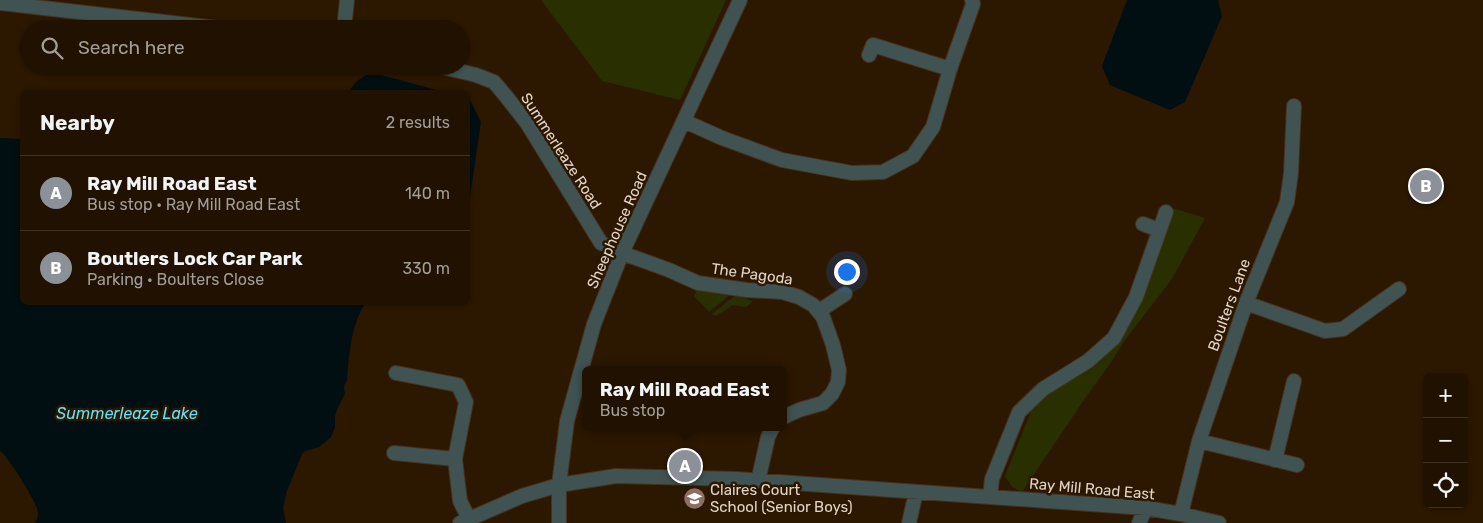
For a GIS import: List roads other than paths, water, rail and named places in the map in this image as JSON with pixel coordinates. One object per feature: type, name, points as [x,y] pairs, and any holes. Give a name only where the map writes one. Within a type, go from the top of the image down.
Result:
[{"type":"street","points":[[345,20],[347,0]]},
{"type":"street","name":"Sheephouse Road","points":[[582,366],[594,324],[622,253],[740,0]]},
{"type":"street","points":[[684,121],[722,138],[782,160],[852,172],[883,172],[913,156],[933,127],[972,0]]},
{"type":"street","points":[[0,3],[147,20]]},
{"type":"street","points":[[869,47],[950,69]]},
{"type":"street","name":"Summerleaze Road","points":[[470,74],[494,82],[527,123],[601,243],[622,253]]},
{"type":"street","name":"Boulters Lane","points":[[1180,514],[1199,441],[1246,304],[1287,202],[1291,173],[1294,106]]},
{"type":"street","points":[[990,497],[992,479],[1020,412],[1043,389],[1088,361],[1114,338],[1136,297],[1166,212]]},
{"type":"street","points":[[1143,224],[1159,230]]},
{"type":"street","name":"The Pagoda","points":[[622,253],[698,283],[791,294],[806,300],[819,311]]},
{"type":"street","points":[[1246,304],[1325,331],[1343,329],[1399,289]]},
{"type":"street","points":[[787,416],[798,410],[823,403],[832,394],[838,382],[839,370],[834,350],[823,317],[819,311],[845,294]]},
{"type":"street","name":"Sheephouse Road","points":[[559,523],[558,485],[567,421],[582,367]]},
{"type":"street","points":[[396,374],[458,385],[466,402],[454,459],[464,521]]},
{"type":"street","points":[[1275,460],[1294,381]]},
{"type":"street","points":[[758,481],[771,431]]},
{"type":"street","points":[[1199,441],[1297,465]]},
{"type":"street","points":[[394,453],[454,459]]},
{"type":"street","name":"Ray Mill Road East","points":[[464,521],[522,496],[558,485],[616,476],[758,481],[1146,508],[1219,523]]},
{"type":"street","points":[[909,523],[916,492]]},
{"type":"street","points":[[1139,523],[1146,508]]},
{"type":"water","points":[[1127,0],[1218,0],[1222,16],[1185,102],[1170,110],[1110,85],[1102,66]]},
{"type":"water","points":[[366,75],[381,75],[437,90],[350,90],[356,82]]},
{"type":"water","points":[[470,100],[481,122],[470,196]]},
{"type":"water","name":"Summerleaze Lake","points":[[0,138],[20,139],[20,305],[365,305],[354,330],[347,380],[344,386],[345,394],[335,416],[335,427],[331,437],[319,447],[305,451],[302,454],[287,491],[283,508],[286,523],[35,523],[38,510],[35,503],[14,469],[0,451]]},
{"type":"place","name":"Boutlers Lock Car Park","points":[[1426,186]]},
{"type":"place","name":"Ray Mill Road East","points":[[685,466]]},
{"type":"place","name":"Claires Court School (Senior Boys)","points":[[694,499]]}]
